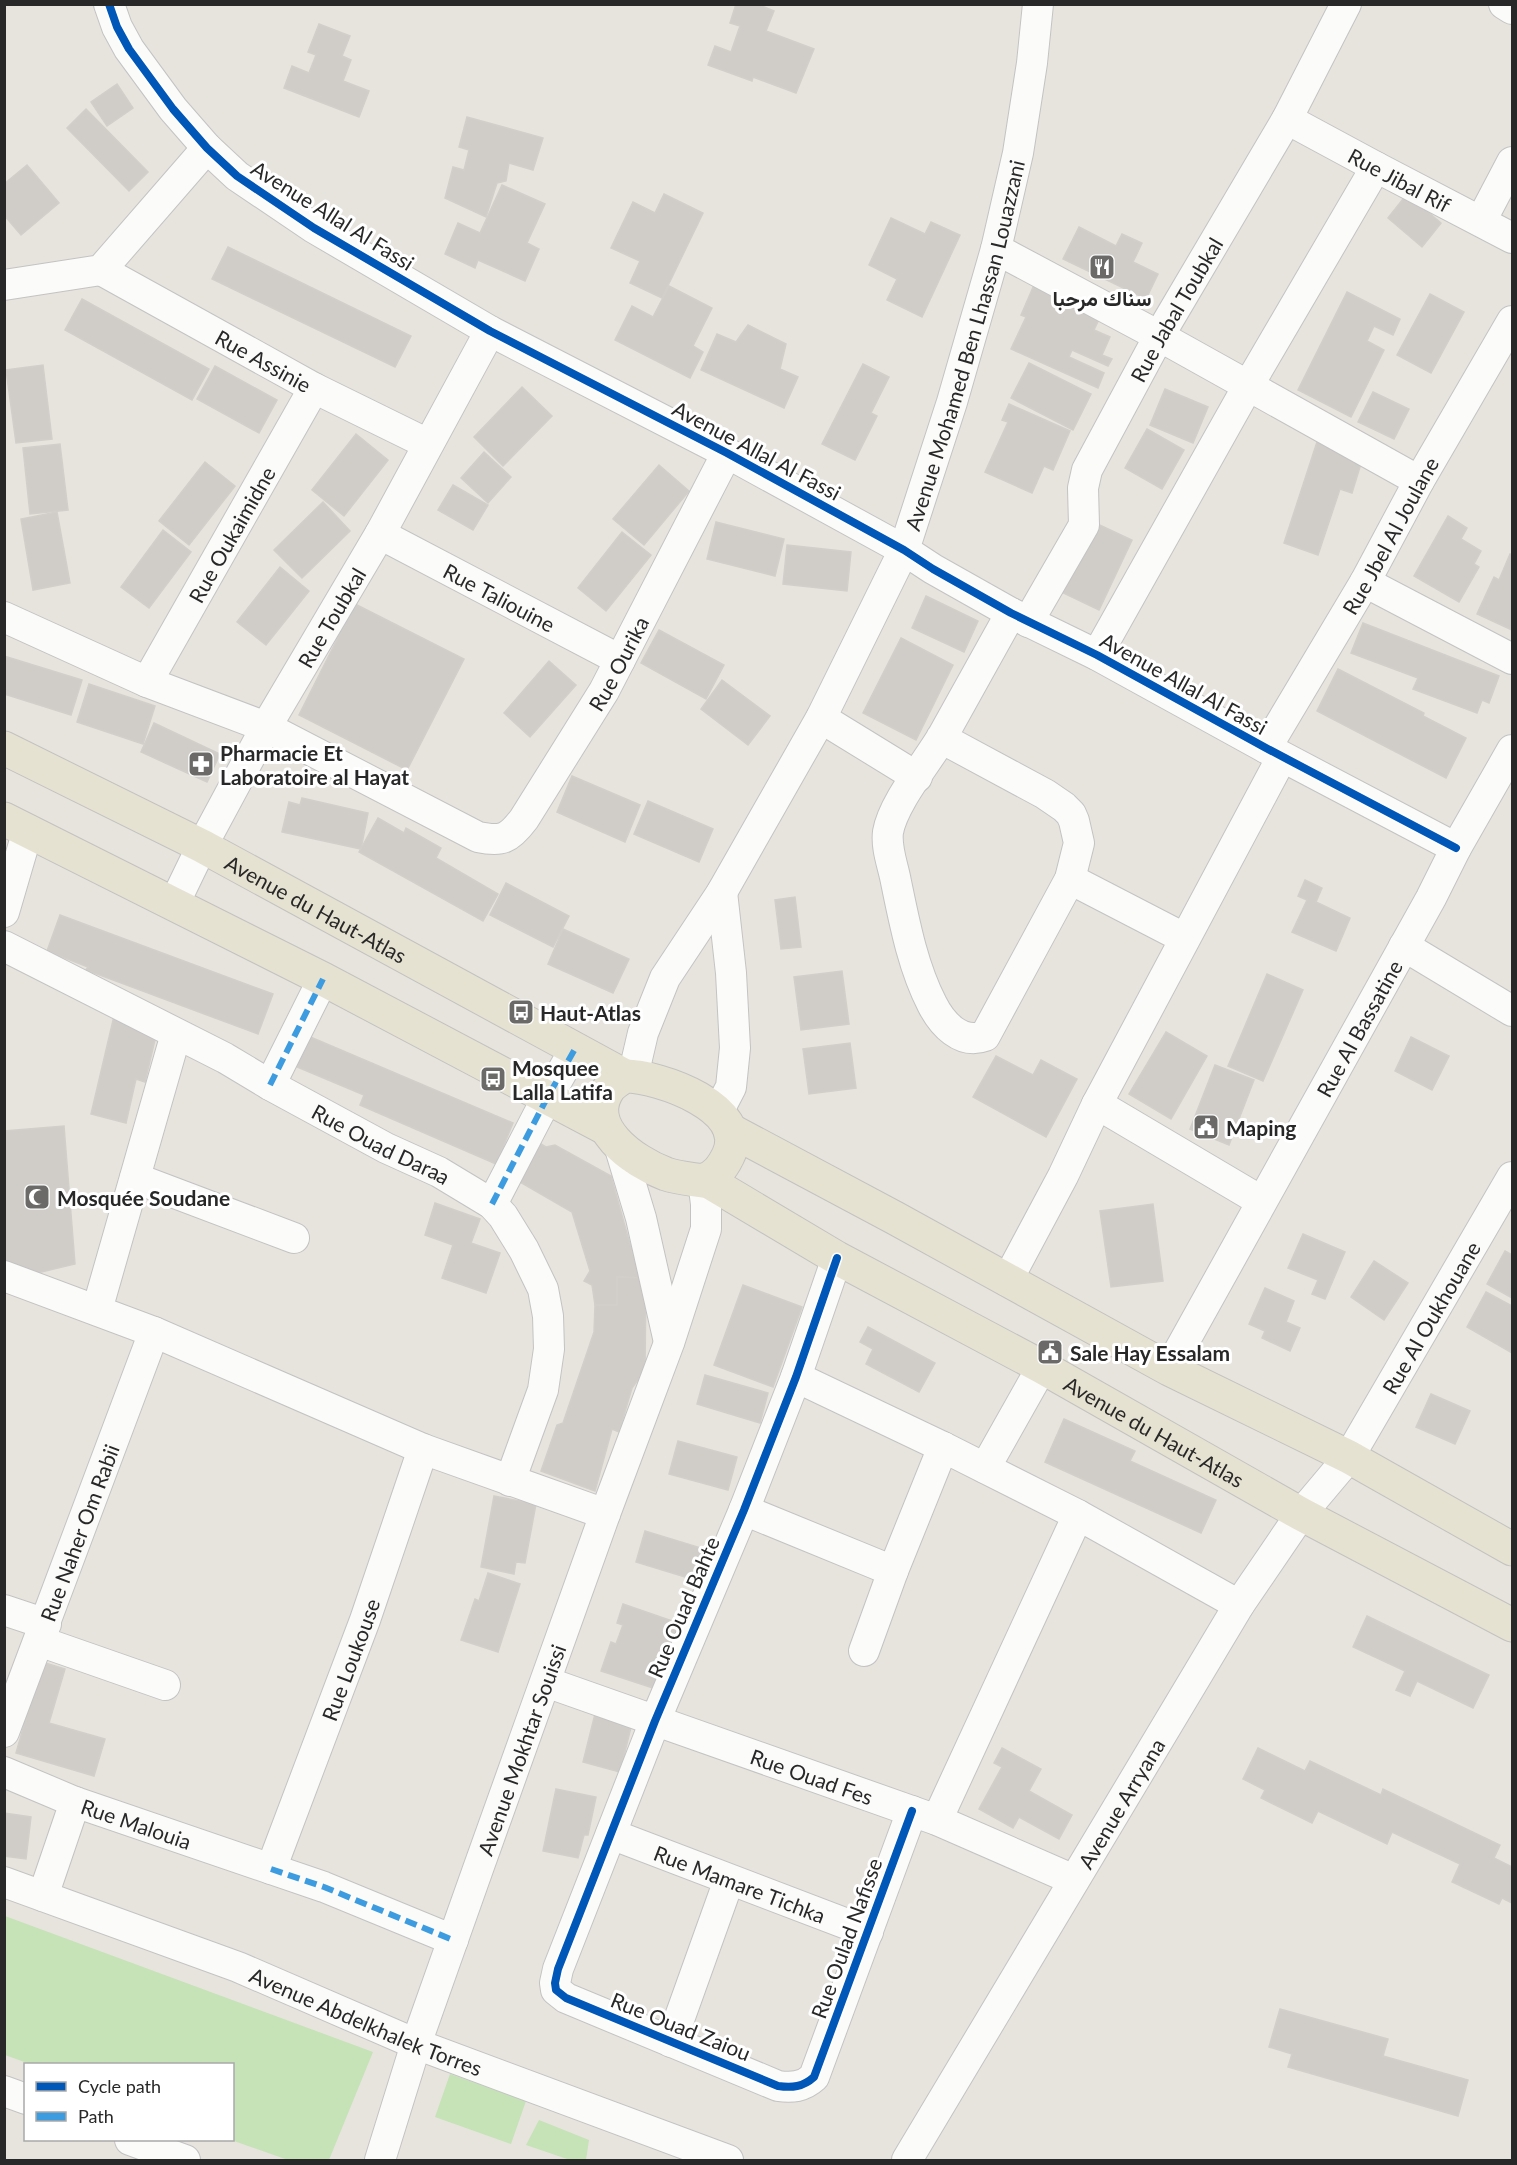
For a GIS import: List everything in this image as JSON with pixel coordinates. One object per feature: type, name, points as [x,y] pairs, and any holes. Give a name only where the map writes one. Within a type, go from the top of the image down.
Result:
[{"type":"main road","name":"Avenue du Haut-Atlas","points":[[4,748],[202,846],[575,1049],[629,1076]]},
{"type":"main road","points":[[16,824],[322,979],[546,1098],[612,1136],[635,1157],[667,1174],[704,1180],[721,1170],[731,1150],[724,1121]]},
{"type":"main road","points":[[612,1136],[601,1105],[611,1087],[629,1076],[662,1081],[680,1088],[702,1100],[724,1121],[1007,1281],[1169,1368],[1349,1457],[1512,1549]]},
{"type":"main road","name":"Avenue du Haut-Atlas","points":[[704,1180],[837,1258],[1042,1367],[1301,1514],[1512,1625]]},
{"type":"street","name":"Avenue Allal Al Fassi","points":[[109,4],[117,27],[129,49],[173,109],[207,148],[237,176],[314,228],[490,331],[727,453],[904,550],[933,569],[1020,617],[1097,655],[1274,753],[1456,848]]},
{"type":"street","name":"Avenue Mohamed Ben Lhassan Louazzani","points":[[629,1076],[665,978],[722,892],[821,718],[904,550],[952,402],[996,249],[1018,153],[1032,63],[1038,4]]},
{"type":"street","name":"Rue Jabal Toubkal","points":[[1070,879],[985,1036],[968,1039],[953,1032],[937,1014],[921,983],[901,908],[890,852],[888,835],[891,819],[1020,617],[1084,525],[1083,488],[1087,470],[1159,336],[1287,119],[1346,4]]},
{"type":"street","points":[[1504,4],[1512,9]]},
{"type":"street","name":"Rue Jibal Rif","points":[[1287,119],[1512,238]]},
{"type":"street","points":[[4,285],[101,270],[207,148]]},
{"type":"street","points":[[1481,220],[1512,162]]},
{"type":"street","points":[[1097,655],[1248,386],[1376,167]]},
{"type":"street","points":[[996,249],[1159,336],[1419,482]]},
{"type":"street","name":"Rue Assinie","points":[[101,270],[314,388],[428,444]]},
{"type":"street","name":"Rue Jbel Al Joulane","points":[[1007,1281],[1184,938],[1274,753],[1419,482],[1512,321]]},
{"type":"street","name":"Rue Toubkal","points":[[174,904],[202,846],[266,727],[380,534],[490,331]]},
{"type":"street","name":"Rue Oukaimidne","points":[[147,682],[314,388]]},
{"type":"street","name":"Rue Ourika","points":[[266,727],[478,837],[501,839],[515,831],[604,691],[727,453]]},
{"type":"street","name":"Rue Taliouine","points":[[380,534],[620,660]]},
{"type":"street","points":[[1365,582],[1512,659]]},
{"type":"street","points":[[4,616],[147,682],[266,727]]},
{"type":"street","points":[[821,718],[916,777]]},
{"type":"street","points":[[941,738],[1045,794],[1071,814],[1079,843],[1070,879],[1184,938]]},
{"type":"street","name":"Rue Al Bassatine","points":[[1169,1368],[1512,750]]},
{"type":"street","points":[[4,912],[16,824]]},
{"type":"street","points":[[722,892],[731,973],[735,1048],[731,1087],[724,1121]]},
{"type":"street","name":"Rue Ouad Daraa","points":[[4,946],[225,1058],[386,1148],[439,1172],[492,1204],[503,1216],[524,1250],[543,1289],[549,1316],[549,1349],[543,1390],[510,1480]]},
{"type":"street","points":[[1404,946],[1512,1011]]},
{"type":"street","points":[[270,1085],[322,979]]},
{"type":"street","points":[[97,1310],[176,1035]]},
{"type":"street","points":[[492,1204],[546,1098],[575,1049]]},
{"type":"street","points":[[1097,1104],[1261,1201]]},
{"type":"street","points":[[612,1136],[641,1218],[669,1343]]},
{"type":"street","name":"Rue Al Oukhouane","points":[[1349,1457],[1512,1177]]},
{"type":"street","points":[[135,1178],[294,1238]]},
{"type":"street","name":"Avenue Mokhtar Souissi","points":[[380,2160],[416,2044],[605,1514],[669,1343],[706,1229],[704,1180]]},
{"type":"street","name":"Rue Ouad Bahte","points":[[558,1969],[655,1721],[744,1510],[796,1377],[837,1258]]},
{"type":"street","points":[[4,1275],[154,1332],[423,1449],[605,1514]]},
{"type":"street","name":"Rue Naher Om Rabii","points":[[4,1732],[154,1332]]},
{"type":"street","points":[[985,1467],[1042,1367]]},
{"type":"street","points":[[796,1377],[985,1467],[1078,1515],[1239,1605]]},
{"type":"street","points":[[864,1651],[893,1570],[944,1447]]},
{"type":"street","name":"Rue Loukouse","points":[[271,1869],[365,1620],[423,1449]]},
{"type":"street","name":"Avenue Arryana","points":[[907,2160],[1239,1605],[1301,1514],[1349,1457]]},
{"type":"street","points":[[744,1510],[893,1570]]},
{"type":"street","name":"Rue Oulad Nafisse","points":[[814,2077],[868,1932],[1078,1515]]},
{"type":"street","points":[[4,1610],[43,1633],[165,1684]]},
{"type":"street","name":"Rue Ouad Fes","points":[[546,1682],[925,1815],[1074,1880]]},
{"type":"street","name":"Rue Malouia","points":[[4,1772],[75,1802],[324,1887],[453,1940]]},
{"type":"street","points":[[43,1896],[75,1802]]},
{"type":"street","name":"Rue Mamare Tichka","points":[[611,1834],[868,1932]]},
{"type":"street","points":[[671,2042],[729,1880]]},
{"type":"street","name":"Avenue Abdelkhalek Torres","points":[[4,1882],[238,1967],[416,2044],[728,2160]]},
{"type":"street","name":"Rue Ouad Zaiou","points":[[558,1969],[556,1990],[566,1998],[778,2086],[788,2088],[800,2086],[814,2077]]},
{"type":"street","points":[[4,2091],[24,2098]]},
{"type":"street","points":[[135,2141],[185,2160]]},
{"type":"green space","points":[[5,1916],[373,2052],[329,2160],[288,2160],[234,2141],[234,2063],[27,2063],[5,2055]]},
{"type":"green space","points":[[450,2074],[526,2101],[511,2144],[435,2117]]},
{"type":"green space","points":[[539,2120],[589,2140],[586,2160],[570,2160],[526,2145]]},
{"type":"building","points":[[736,4],[757,4],[774,11],[766,31],[814,49],[796,93],[753,77],[752,81],[708,65],[715,46],[731,52],[740,26],[730,23]]},
{"type":"building","points":[[319,24],[350,36],[342,56],[351,60],[343,81],[369,91],[359,117],[284,88],[292,66],[309,73],[316,55],[308,52]]},
{"type":"building","points":[[117,84],[133,108],[107,126],[91,102]]},
{"type":"building","points":[[86,109],[148,172],[129,191],[67,128]]},
{"type":"building","points":[[467,117],[543,138],[533,170],[509,163],[506,181],[497,183],[486,217],[445,198],[453,167],[464,170],[469,150],[459,147]]},
{"type":"building","points":[[27,165],[59,203],[21,235],[4,215],[4,184]]},
{"type":"building","points":[[502,185],[545,204],[527,243],[539,249],[525,281],[478,260],[475,268],[445,254],[458,223],[480,233]]},
{"type":"building","points":[[664,194],[703,213],[662,298],[630,283],[640,261],[611,248],[633,202],[655,213]]},
{"type":"building","points":[[1407,194],[1441,223],[1422,247],[1388,218]]},
{"type":"building","points":[[891,218],[925,234],[931,222],[960,235],[922,317],[887,300],[897,279],[869,265]]},
{"type":"building","points":[[1079,227],[1116,246],[1122,234],[1142,243],[1133,262],[1158,274],[1146,299],[1063,259]]},
{"type":"building","points":[[228,247],[411,336],[395,367],[212,279]]},
{"type":"building","points":[[1034,285],[1101,315],[1094,330],[1110,337],[1102,355],[1112,359],[1108,366],[1072,350],[1069,357],[1104,373],[1098,388],[1011,349],[1026,317],[1021,315]]},
{"type":"building","points":[[669,286],[712,308],[693,346],[703,352],[690,378],[615,340],[632,306],[653,317]]},
{"type":"building","points":[[1347,292],[1400,319],[1393,335],[1374,326],[1367,341],[1384,350],[1351,417],[1298,390]]},
{"type":"building","points":[[1430,294],[1464,312],[1431,373],[1397,355]]},
{"type":"building","points":[[82,299],[209,369],[192,400],[65,330]]},
{"type":"building","points":[[748,325],[786,344],[780,369],[798,377],[784,408],[701,370],[717,334],[736,342]]},
{"type":"building","points":[[1029,363],[1091,394],[1073,430],[1011,398]]},
{"type":"building","points":[[863,364],[889,377],[871,413],[877,416],[855,460],[822,444]]},
{"type":"building","points":[[43,365],[52,439],[16,443],[6,370]]},
{"type":"building","points":[[215,366],[277,400],[259,433],[197,399]]},
{"type":"building","points":[[522,387],[552,416],[503,466],[474,437]]},
{"type":"building","points":[[1165,389],[1208,407],[1193,443],[1150,425]]},
{"type":"building","points":[[1373,392],[1409,409],[1394,439],[1358,422]]},
{"type":"building","points":[[1009,404],[1070,431],[1053,470],[1044,466],[1032,493],[985,472],[1008,422],[1002,420]]},
{"type":"building","points":[[1147,429],[1184,450],[1162,489],[1125,468]]},
{"type":"building","points":[[356,434],[388,460],[344,516],[312,490]]},
{"type":"building","points":[[1317,442],[1363,457],[1352,493],[1340,489],[1318,555],[1284,543]]},
{"type":"building","points":[[60,444],[68,510],[30,514],[23,448]]},
{"type":"building","points":[[484,452],[511,477],[488,503],[461,478]]},
{"type":"building","points":[[205,462],[235,486],[189,545],[159,521]]},
{"type":"building","points":[[659,465],[689,491],[644,545],[613,519]]},
{"type":"building","points":[[453,485],[488,505],[473,530],[438,510]]},
{"type":"building","points":[[323,502],[350,531],[302,578],[274,550]]},
{"type":"building","points":[[57,512],[70,583],[33,590],[21,519]]},
{"type":"building","points":[[1448,516],[1467,528],[1461,539],[1481,551],[1474,564],[1479,567],[1459,602],[1414,576]]},
{"type":"building","points":[[1091,521],[1132,540],[1099,610],[1057,590]]},
{"type":"building","points":[[716,522],[784,539],[775,576],[707,559]]},
{"type":"building","points":[[163,530],[191,552],[149,608],[121,587]]},
{"type":"building","points":[[622,532],[651,555],[606,611],[578,588]]},
{"type":"building","points":[[787,545],[851,552],[847,591],[783,584]]},
{"type":"building","points":[[1510,554],[1512,555],[1512,630],[1477,614],[1494,577],[1499,580]]},
{"type":"building","points":[[280,567],[309,591],[266,645],[237,622]]},
{"type":"building","points":[[926,596],[978,621],[964,652],[912,628]]},
{"type":"building","points":[[355,604],[464,659],[407,770],[299,715]]},
{"type":"building","points":[[1363,623],[1499,676],[1489,703],[1482,700],[1477,713],[1413,689],[1418,678],[1351,653]]},
{"type":"building","points":[[659,630],[724,665],[706,699],[641,663]]},
{"type":"building","points":[[901,638],[953,665],[916,740],[863,713]]},
{"type":"building","points":[[4,656],[82,680],[71,715],[4,694]]},
{"type":"building","points":[[549,661],[576,685],[530,737],[504,713]]},
{"type":"building","points":[[1338,669],[1424,713],[1423,716],[1466,738],[1446,778],[1317,711]]},
{"type":"building","points":[[722,680],[770,716],[748,745],[701,709]]},
{"type":"building","points":[[89,684],[155,706],[143,744],[77,722]]},
{"type":"building","points":[[154,723],[220,754],[207,782],[141,752]]},
{"type":"building","points":[[572,776],[640,805],[625,842],[557,812]]},
{"type":"building","points":[[302,798],[368,813],[361,849],[282,832],[289,802],[300,805]]},
{"type":"building","points":[[648,801],[713,829],[699,862],[634,834]]},
{"type":"building","points":[[378,818],[404,833],[406,828],[441,848],[436,858],[498,894],[483,921],[359,852]]},
{"type":"building","points":[[1305,880],[1322,888],[1316,902],[1350,918],[1336,951],[1292,932],[1307,900],[1298,896]]},
{"type":"building","points":[[506,883],[569,916],[553,947],[490,915]]},
{"type":"building","points":[[795,897],[801,947],[781,949],[775,900]]},
{"type":"building","points":[[60,915],[273,994],[258,1034],[86,970],[88,967],[47,951]]},
{"type":"building","points":[[563,929],[629,959],[613,993],[548,964]]},
{"type":"building","points":[[842,971],[849,1024],[801,1030],[794,977]]},
{"type":"building","points":[[1267,974],[1303,990],[1263,1081],[1228,1066]]},
{"type":"building","points":[[114,1016],[158,1027],[145,1082],[136,1079],[126,1123],[91,1114]]},
{"type":"building","points":[[1166,1032],[1207,1056],[1171,1119],[1129,1094]]},
{"type":"building","points":[[308,1036],[513,1123],[496,1164],[360,1105],[364,1095],[295,1066]]},
{"type":"building","points":[[1411,1037],[1449,1056],[1432,1090],[1395,1071]]},
{"type":"building","points":[[850,1043],[856,1088],[809,1094],[803,1049]]},
{"type":"building","points":[[996,1056],[1033,1075],[1041,1060],[1077,1079],[1046,1137],[973,1097]]},
{"type":"building","points":[[1215,1065],[1254,1080],[1229,1145],[1190,1129]]},
{"type":"building","name":"Mosquée Soudane","points":[[64,1126],[75,1264],[33,1274],[4,1262],[4,1131]]},
{"type":"building","points":[[534,1140],[546,1147],[555,1145],[611,1176],[633,1255],[646,1278],[617,1277],[617,1305],[595,1305],[592,1285],[584,1281],[590,1271],[572,1212],[513,1178]]},
{"type":"building","points":[[435,1203],[480,1219],[471,1243],[500,1253],[486,1293],[442,1278],[453,1245],[425,1235]]},
{"type":"building","points":[[1153,1204],[1163,1281],[1111,1287],[1100,1211]]},
{"type":"building","points":[[1303,1234],[1345,1252],[1325,1299],[1312,1294],[1318,1280],[1288,1268]]},
{"type":"building","points":[[1505,1251],[1512,1255],[1512,1298],[1487,1284]]},
{"type":"building","points":[[1374,1261],[1408,1283],[1384,1320],[1351,1297]]},
{"type":"building","points":[[617,1277],[646,1278],[645,1370],[632,1388],[619,1432],[612,1429],[595,1491],[541,1471],[557,1425],[563,1423],[594,1332],[595,1305],[617,1305]]},
{"type":"building","points":[[743,1285],[802,1307],[773,1387],[714,1365]]},
{"type":"building","points":[[1265,1288],[1294,1301],[1286,1322],[1300,1328],[1290,1351],[1262,1338],[1265,1331],[1249,1324]]},
{"type":"building","points":[[1486,1292],[1512,1306],[1512,1353],[1467,1327]]},
{"type":"building","points":[[868,1327],[935,1363],[919,1392],[866,1364],[873,1349],[860,1342]]},
{"type":"building","points":[[705,1375],[768,1393],[760,1423],[697,1404]]},
{"type":"building","points":[[1431,1394],[1470,1411],[1455,1444],[1416,1427]]},
{"type":"building","points":[[1064,1419],[1135,1451],[1130,1461],[1216,1500],[1201,1533],[1045,1462]]},
{"type":"building","points":[[678,1441],[737,1457],[728,1490],[669,1474]]},
{"type":"building","points":[[494,1496],[536,1504],[525,1563],[516,1562],[514,1574],[481,1567]]},
{"type":"building","points":[[645,1531],[704,1549],[695,1580],[636,1562]]},
{"type":"building","points":[[488,1573],[520,1584],[498,1652],[461,1640],[475,1599],[479,1601]]},
{"type":"building","points":[[623,1604],[678,1623],[656,1689],[601,1671],[611,1642],[616,1644],[623,1625],[617,1623]]},
{"type":"building","points":[[1367,1616],[1489,1675],[1473,1708],[1417,1681],[1410,1696],[1396,1690],[1405,1671],[1353,1647]]},
{"type":"building","points":[[42,1662],[65,1669],[49,1723],[105,1739],[94,1776],[16,1753]]},
{"type":"building","points":[[595,1714],[632,1723],[620,1772],[583,1762]]},
{"type":"building","points":[[1002,1748],[1041,1769],[1029,1791],[1072,1815],[1059,1839],[1019,1817],[1013,1828],[979,1809],[1002,1767],[994,1763]]},
{"type":"building","points":[[1258,1748],[1305,1771],[1310,1761],[1381,1795],[1383,1789],[1500,1845],[1494,1858],[1512,1867],[1512,1903],[1502,1898],[1499,1904],[1452,1882],[1460,1864],[1392,1832],[1387,1844],[1318,1811],[1312,1823],[1261,1798],[1265,1790],[1243,1779]]},
{"type":"building","points":[[556,1789],[596,1797],[588,1835],[584,1835],[578,1858],[543,1851]]},
{"type":"building","points":[[4,1813],[31,1817],[26,1859],[4,1856]]},
{"type":"building","points":[[1280,2009],[1388,2039],[1383,2056],[1468,2080],[1458,2116],[1288,2067],[1292,2054],[1269,2047]]},
{"type":"marked path","points":[[270,1085],[323,979]]},
{"type":"marked path","points":[[492,1204],[575,1049]]},
{"type":"marked path","points":[[271,1869],[324,1887],[453,1940]]},
{"type":"cycle path","points":[[109,4],[117,27],[129,49],[173,109],[207,148],[237,176],[314,228],[490,331],[727,453],[904,550],[1011,613],[1097,655],[1266,748],[1456,848]]},
{"type":"cycle path","points":[[837,1258],[796,1377],[744,1510],[655,1721],[558,1969],[556,1990],[566,1998],[778,2086],[793,2087],[806,2083],[814,2077],[912,1811]]},
{"type":"place","name":"سناك مرحبا","points":[[1102,267]]},
{"type":"place","name":"Pharmacie Et Laboratoire al Hayat","points":[[201,764]]},
{"type":"place","name":"Haut-Atlas","points":[[521,1012]]},
{"type":"place","name":"Mosquee Lalla Latifa","points":[[493,1079]]},
{"type":"place","name":"Maping","points":[[1206,1127]]},
{"type":"place","name":"Mosquée Soudane","points":[[37,1197]]},
{"type":"place","name":"Sale Hay Essalam","points":[[1050,1352]]}]
